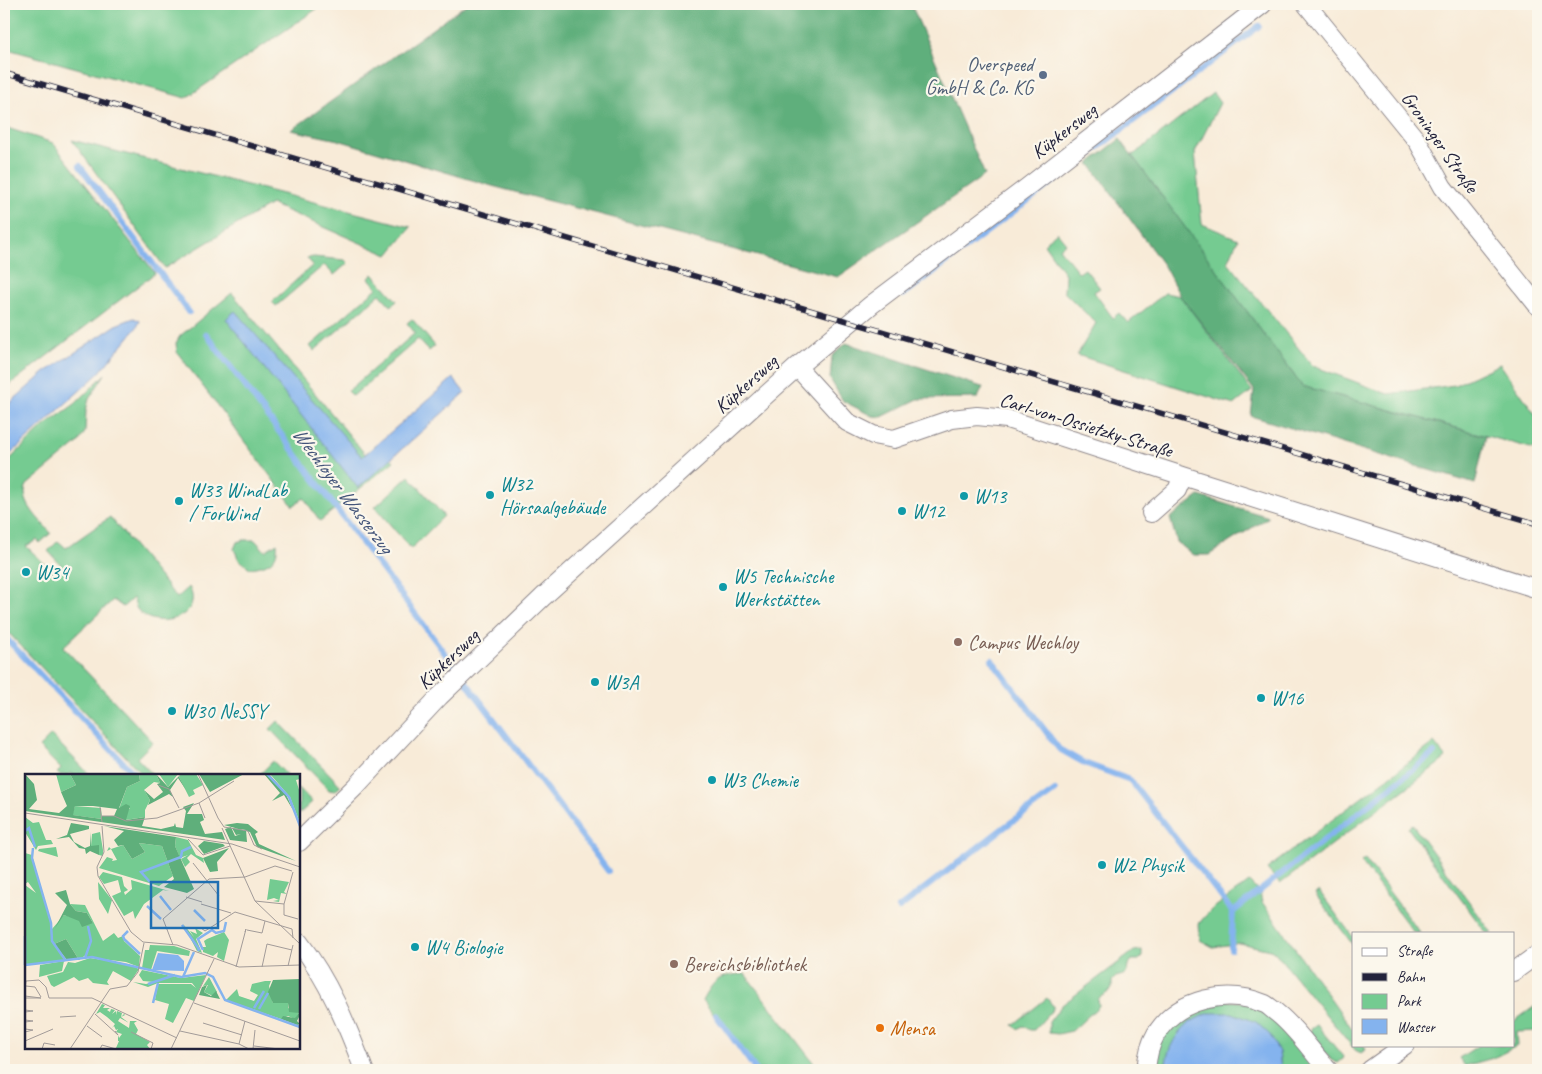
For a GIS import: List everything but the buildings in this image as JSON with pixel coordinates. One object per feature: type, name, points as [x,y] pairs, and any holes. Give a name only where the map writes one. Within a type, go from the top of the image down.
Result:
[{"type":"street","name":"Küpkersweg","points":[[300,841],[355,787],[434,702],[543,596],[797,367],[871,305],[1262,4]]},
{"type":"street","name":"Groninger Straße","points":[[1306,4],[1418,142],[1443,187],[1538,306]]},
{"type":"street","name":"Carl-von-Ossietzky-Straße","points":[[797,367],[847,422],[873,435],[894,439],[952,419],[977,416],[1007,419],[1538,589]]},
{"type":"street","name":"Carl-von-Ossietzky-Straße","points":[[1151,513],[1177,490],[1183,476]]},
{"type":"street","points":[[300,943],[315,963],[345,1020],[364,1070]]},
{"type":"street","points":[[1514,971],[1538,954]]},
{"type":"street","points":[[1146,1070],[1147,1059],[1156,1034],[1174,1013],[1203,999],[1233,996],[1266,1004],[1290,1023],[1328,1070]]},
{"type":"street","points":[[1370,1070],[1404,1046]]},
{"type":"green space","points":[[4,4],[324,4],[186,98],[4,48]]},
{"type":"green space","points":[[467,4],[911,4],[985,175],[838,277],[492,186],[338,140],[291,130]]},
{"type":"green space","points":[[1213,93],[1220,103],[1195,152],[1202,224],[1238,239],[1228,262],[1313,366],[1388,394],[1455,385],[1500,364],[1538,418],[1538,450],[1302,386],[1132,156]]},
{"type":"green space","points":[[4,127],[53,143],[155,273],[4,389]]},
{"type":"green space","points":[[1120,139],[1302,386],[1486,436],[1475,484],[1251,416],[1254,390],[1180,296],[1164,266],[1089,163]]},
{"type":"green space","points":[[72,140],[411,227],[388,255],[271,204],[165,268]]},
{"type":"green space","points":[[1057,232],[1066,243],[1059,248],[1079,273],[1085,269],[1100,288],[1094,292],[1113,318],[1119,313],[1128,323],[1165,293],[1180,296],[1252,391],[1234,405],[1077,355],[1096,323],[1064,292],[1065,274],[1044,244]]},
{"type":"green space","points":[[307,258],[345,260],[348,263],[334,275],[324,265],[276,306],[272,302],[313,265]]},
{"type":"green space","points":[[373,274],[397,301],[391,306],[380,294],[314,351],[310,346],[377,288],[369,278]]},
{"type":"green space","points":[[232,293],[365,454],[377,444],[394,461],[320,521],[304,498],[293,506],[177,352],[176,343],[180,336]]},
{"type":"green space","points":[[412,319],[435,346],[429,351],[418,339],[353,396],[348,391],[415,333],[407,323]]},
{"type":"green space","points":[[846,343],[983,387],[978,398],[918,399],[882,417],[872,416],[843,401],[830,379],[832,356]]},
{"type":"green space","points":[[105,374],[89,399],[86,410],[85,432],[78,443],[27,485],[25,491],[28,504],[51,533],[40,543],[37,540],[26,546],[52,571],[61,565],[48,551],[58,541],[66,548],[110,517],[177,598],[189,587],[192,598],[190,607],[184,614],[165,620],[154,620],[145,616],[137,609],[133,598],[123,607],[113,600],[63,647],[153,742],[137,758],[152,774],[142,774],[4,628],[4,465],[44,426],[75,404]]},
{"type":"green space","points":[[409,476],[444,516],[411,549],[375,507]]},
{"type":"green space","points":[[1199,496],[1269,517],[1209,555],[1193,555],[1177,542],[1170,518]]},
{"type":"green space","points":[[255,540],[265,551],[277,543],[274,559],[261,566],[250,568],[239,560],[234,549],[237,542]]},
{"type":"green space","points":[[278,721],[341,786],[335,791],[329,790],[270,729]]},
{"type":"green space","points":[[51,735],[89,774],[58,774],[57,773],[61,769],[39,747]]},
{"type":"green space","points":[[1434,743],[1446,758],[1280,884],[1267,869]]},
{"type":"green space","points":[[273,761],[286,774],[260,774]]},
{"type":"green space","points":[[300,789],[312,802],[300,813]]},
{"type":"green space","points":[[1412,824],[1491,932],[1485,932],[1408,828]]},
{"type":"green space","points":[[1365,859],[1419,932],[1413,932],[1361,862]]},
{"type":"green space","points":[[1249,882],[1260,893],[1262,902],[1352,1029],[1352,1046],[1364,1046],[1366,1049],[1361,1053],[1355,1050],[1274,951],[1240,943],[1213,947],[1200,940],[1199,923],[1211,910]]},
{"type":"green space","points":[[1319,891],[1352,936],[1352,944],[1315,894]]},
{"type":"green space","points":[[1142,950],[1142,957],[1139,960],[1132,960],[1128,965],[1127,972],[1112,981],[1112,989],[1098,999],[1099,1006],[1072,1031],[1058,1034],[1049,1033],[1049,1022],[1062,1005],[1134,951]]},
{"type":"green space","points":[[745,974],[819,1070],[754,1070],[703,1000],[711,987],[719,979],[730,975]]},
{"type":"green space","points":[[1047,998],[1053,1009],[1034,1030],[1023,1026],[1017,1029],[1013,1025]]},
{"type":"green space","points":[[1203,999],[1266,1004],[1328,1070],[1281,1070],[1279,1052],[1165,1063],[1166,1070],[1146,1070],[1156,1034]]},
{"type":"green space","points":[[1538,1004],[1538,1031],[1516,1032],[1517,1046],[1493,1058],[1465,1066],[1459,1058],[1477,1046],[1514,1046],[1514,1021]]},
{"type":"green space","points":[[1317,1025],[1344,1058],[1338,1063],[1331,1060],[1310,1035],[1311,1029]]},
{"type":"water","points":[[235,311],[362,457],[453,378],[465,393],[358,488],[226,319]]},
{"type":"water","points":[[134,318],[140,321],[137,327],[99,373],[4,460],[4,411],[11,402],[44,373],[118,324]]},
{"type":"water","points":[[1208,1013],[1232,1013],[1256,1022],[1270,1035],[1279,1052],[1281,1070],[1166,1070],[1167,1056],[1176,1037],[1190,1022]]},
{"type":"waterway","points":[[903,295],[1259,26]]},
{"type":"waterway","name":"Wechloyer Wasserzug","points":[[80,166],[189,312]]},
{"type":"waterway","name":"Wechloyer Wasserzug","points":[[206,334],[455,667]]},
{"type":"waterway","points":[[4,636],[134,774]]},
{"type":"waterway","points":[[992,660],[1059,749],[1084,763],[1130,780],[1233,912]]},
{"type":"waterway","name":"Wechloyer Wasserzug","points":[[463,678],[608,871]]},
{"type":"waterway","points":[[1231,949],[1233,912],[1434,753]]},
{"type":"waterway","points":[[899,908],[1055,791]]},
{"type":"waterway","name":"Wechloyer Wasserzug","points":[[716,1015],[756,1070]]},
{"type":"railway","points":[[4,73],[1538,524]]},
{"type":"place","name":"Overspeed GmbH & Co. KG","points":[[1043,75]]},
{"type":"place","name":"W32 Hörsaalgebäude","points":[[490,495]]},
{"type":"place","name":"W13","points":[[964,496]]},
{"type":"place","name":"W33 WindLab / ForWind","points":[[179,501]]},
{"type":"place","name":"W12","points":[[902,511]]},
{"type":"place","name":"W34","points":[[26,572]]},
{"type":"place","name":"W5 Technische Werkstätten","points":[[723,587]]},
{"type":"place","name":"Campus Wechloy","points":[[958,642]]},
{"type":"place","name":"W3A","points":[[595,682]]},
{"type":"place","name":"W16","points":[[1261,698]]},
{"type":"place","name":"W30 NeSSY","points":[[172,711]]},
{"type":"place","name":"W3 Chemie","points":[[712,780]]},
{"type":"place","name":"W2 Physik","points":[[1102,865]]},
{"type":"place","name":"W4 Biologie","points":[[415,947]]},
{"type":"place","name":"Bereichsbibliothek","points":[[674,964]]},
{"type":"place","name":"Mensa","points":[[880,1028]]}]
